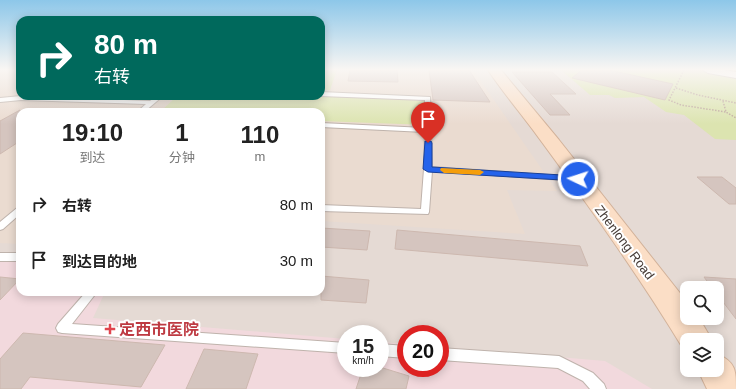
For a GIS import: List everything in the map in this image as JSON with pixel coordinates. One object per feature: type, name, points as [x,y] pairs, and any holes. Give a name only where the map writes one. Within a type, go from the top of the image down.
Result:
[{"type":"main road","name":"Zhenlong Road","points":[[509,88],[680,315],[692,333]]},
{"type":"main road","points":[[719,377],[727,389]]},
{"type":"lane","points":[[325,94],[428,98],[428,169],[425,212],[325,208]]},
{"type":"lane","points":[[0,100],[16,98]]},
{"type":"lane","points":[[72,100],[151,103]]},
{"type":"lane","points":[[145,108],[155,100]]},
{"type":"lane","points":[[325,125],[428,130]]},
{"type":"lane","points":[[428,169],[578,179]]},
{"type":"lane","points":[[0,227],[16,213]]},
{"type":"lane","points":[[0,257],[16,258]]},
{"type":"lane","points":[[89,296],[62,328],[337,347]]},
{"type":"lane","points":[[449,355],[559,362],[588,377],[599,389]]},
{"type":"path","points":[[676,88],[669,99],[673,103],[726,112],[736,118]]},
{"type":"path","points":[[677,88],[735,103],[736,98]]},
{"type":"path","points":[[724,101],[726,112]]},
{"type":"shaded area","points":[[0,88],[16,88],[16,100],[325,100],[325,88],[736,88],[736,389],[0,389]]},
{"type":"shaded area","points":[[0,88],[16,88],[16,100],[325,100],[325,88],[486,88],[557,191],[507,190],[525,234],[325,221],[325,108],[16,108],[16,244],[0,243]]},
{"type":"shaded area","name":"定西市医院","points":[[0,255],[16,257],[16,296],[103,296],[93,318],[337,338],[337,377],[389,377],[389,343],[397,343],[397,377],[449,377],[449,348],[605,361],[652,389],[0,389]]},
{"type":"green space","points":[[582,88],[736,88],[736,140],[715,139],[684,115],[666,112],[644,97],[615,98],[609,95],[590,95]]},
{"type":"green space","points":[[325,96],[428,101],[428,125],[325,121],[325,108],[164,108],[173,100],[325,100]]},
{"type":"building","points":[[431,88],[481,88],[490,102],[433,100]]},
{"type":"building","points":[[526,88],[570,88],[576,94],[550,94],[570,115],[550,115]]},
{"type":"building","points":[[615,88],[671,88],[665,100]]},
{"type":"building","points":[[16,112],[16,144],[0,154],[0,121]]},
{"type":"building","points":[[697,177],[722,177],[736,188],[736,204],[729,204]]},
{"type":"building","points":[[325,228],[370,231],[367,250],[325,247]]},
{"type":"building","points":[[397,230],[580,246],[588,266],[395,249]]},
{"type":"building","points":[[325,276],[369,280],[366,303],[321,300],[321,296],[325,296]]},
{"type":"building","points":[[0,277],[16,279],[16,283],[0,300]]},
{"type":"building","points":[[704,277],[736,279],[736,319],[724,303],[724,281],[707,281]]},
{"type":"building","points":[[23,333],[165,345],[141,387],[30,377],[21,389],[0,389],[0,359]]},
{"type":"building","points":[[204,349],[258,354],[246,389],[186,389]]},
{"type":"building","points":[[389,370],[397,372],[397,377],[409,377],[406,389],[356,389],[360,377],[389,377]]},
{"type":"slow traffic","points":[[444,170],[480,172]]},
{"type":"place","name":"定西市医院","points":[[110,329]]},
{"type":"route","points":[[428,143],[428,169],[578,179]]}]
